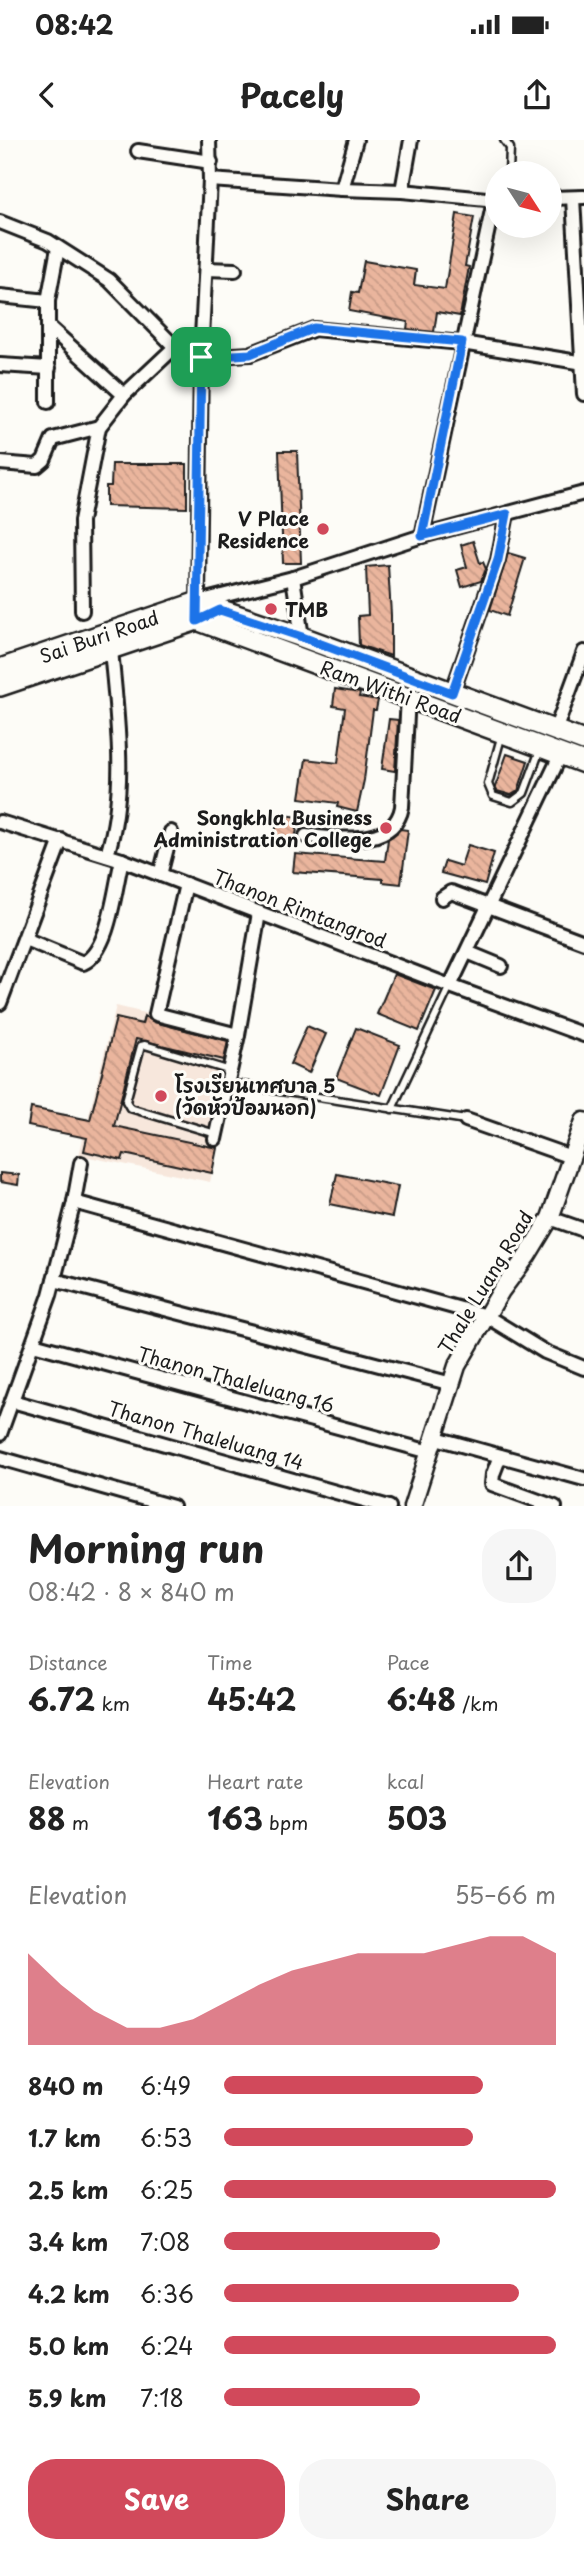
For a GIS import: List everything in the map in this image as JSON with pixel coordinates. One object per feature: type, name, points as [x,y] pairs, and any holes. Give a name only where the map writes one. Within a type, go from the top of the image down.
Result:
[{"type":"main road","name":"Ram Withi Road","points":[[198,612],[220,610],[302,637],[584,741]]},
{"type":"main road","name":"Ram Withi Road","points":[[198,612],[408,697],[584,763]]},
{"type":"main road","name":"Sai Buri Road","points":[[0,686],[111,649],[198,612]]},
{"type":"main road","name":"Sai Buri Road","points":[[0,669],[198,612]]},
{"type":"main road","name":"Thale Luang Road","points":[[412,1506],[457,1366],[550,1218],[571,1157],[581,1139],[584,1121]]},
{"type":"street","points":[[209,140],[211,162],[201,357],[198,612],[271,584],[422,536],[584,493]]},
{"type":"street","points":[[342,190],[356,140]]},
{"type":"street","points":[[402,191],[411,140]]},
{"type":"street","points":[[138,151],[211,162]]},
{"type":"street","points":[[210,180],[342,190],[402,191],[485,200]]},
{"type":"street","points":[[579,197],[584,394]]},
{"type":"street","points":[[0,222],[58,248],[109,279],[175,347],[201,357],[250,354],[314,328],[462,342],[583,363]]},
{"type":"street","points":[[422,536],[486,238]]},
{"type":"street","points":[[48,401],[48,301],[58,248]]},
{"type":"street","points":[[206,269],[235,270]]},
{"type":"street","points":[[0,296],[48,301]]},
{"type":"street","points":[[49,327],[124,395]]},
{"type":"street","points":[[82,611],[81,520],[99,427],[124,395],[175,347]]},
{"type":"street","points":[[0,365],[50,368]]},
{"type":"street","points":[[0,463],[37,466],[44,460],[53,439],[99,427]]},
{"type":"street","points":[[452,693],[498,560],[507,514]]},
{"type":"street","points":[[293,578],[302,637]]},
{"type":"street","points":[[220,610],[271,584]]},
{"type":"street","points":[[107,855],[116,826],[121,765],[111,649]]},
{"type":"street","points":[[555,731],[584,652]]},
{"type":"street","points":[[306,836],[351,839],[380,835],[397,822],[402,807],[408,697]]},
{"type":"street","points":[[450,986],[561,754]]},
{"type":"street","name":"Thanon Rimtangrod","points":[[0,821],[122,860],[584,1035]]},
{"type":"street","points":[[160,876],[171,832]]},
{"type":"street","points":[[0,1003],[61,841]]},
{"type":"street","points":[[25,939],[83,963],[94,956],[116,897],[115,885],[122,860]]},
{"type":"street","points":[[186,884],[156,1014],[238,1035]]},
{"type":"street","points":[[442,898],[451,892],[584,942]]},
{"type":"street","points":[[216,1137],[238,1035],[258,913]]},
{"type":"street","points":[[467,952],[501,966]]},
{"type":"street","points":[[466,1121],[571,1157]]},
{"type":"street","points":[[0,1434],[54,1280],[81,1163]]},
{"type":"street","points":[[74,1202],[486,1316],[545,1352],[584,1368]]},
{"type":"street","points":[[550,1218],[584,1230]]},
{"type":"street","points":[[54,1280],[452,1384]]},
{"type":"street","name":"Thanon Thaleluang 16","points":[[33,1344],[433,1445],[500,1456],[584,1479]]},
{"type":"street","name":"Thanon Thaleluang 14","points":[[12,1401],[385,1506]]},
{"type":"street","points":[[500,1456],[492,1484],[552,1506]]},
{"type":"street","points":[[0,1458],[169,1506]]},
{"type":"lane","points":[[504,140],[510,148],[509,161]]},
{"type":"lane","points":[[503,733],[488,784],[493,796],[512,802],[524,793],[541,746]]},
{"type":"lane","points":[[392,1109],[450,986]]},
{"type":"lane","points":[[216,1137],[126,1105],[141,1046],[145,1045],[229,1077],[466,1121]]},
{"type":"shaded area","name":"โรงเรียนเทศบาล 5 (วัดหัวป้อมนอก)","points":[[116,1006],[243,1037],[210,1182],[79,1155]]},
{"type":"building","points":[[457,214],[474,217],[460,316],[437,312],[434,332],[407,329],[408,322],[349,311],[352,292],[358,293],[364,261],[416,270],[414,285],[445,289]]},
{"type":"building","points":[[279,451],[297,451],[301,563],[283,563]]},
{"type":"building","points":[[112,464],[187,464],[187,508],[106,506],[106,486],[111,486]]},
{"type":"building","points":[[473,541],[480,563],[483,562],[486,569],[481,581],[462,587],[457,570],[467,567],[461,545]]},
{"type":"building","points":[[508,553],[525,558],[507,616],[490,610]]},
{"type":"building","points":[[388,565],[391,656],[359,645],[358,616],[368,615],[366,567]]},
{"type":"building","points":[[335,689],[360,693],[359,697],[378,700],[376,710],[373,710],[357,812],[337,807],[338,803],[300,798],[306,759],[338,763],[345,708],[333,706]]},
{"type":"building","points":[[389,719],[398,720],[395,771],[382,769]]},
{"type":"building","points":[[507,754],[528,761],[518,791],[511,795],[497,791],[495,787]]},
{"type":"building","points":[[278,814],[299,817],[294,846],[274,843]]},
{"type":"building","points":[[400,829],[408,830],[401,884],[383,882],[383,879],[293,872],[295,854],[385,861],[388,839]]},
{"type":"building","points":[[468,845],[494,853],[485,885],[441,873],[445,861],[461,866]]},
{"type":"building","points":[[394,974],[436,990],[419,1031],[377,1014]]},
{"type":"building","points":[[144,1016],[154,1022],[228,1041],[224,1060],[136,1039],[114,1126],[217,1148],[212,1173],[124,1154],[122,1160],[84,1151],[87,1138],[28,1126],[31,1108],[90,1120],[116,1018],[142,1024]]},
{"type":"building","points":[[307,1026],[326,1034],[309,1073],[290,1064]]},
{"type":"building","points":[[356,1028],[400,1045],[381,1095],[336,1078]]},
{"type":"building","points":[[0,1173],[19,1175],[18,1185],[0,1182]]},
{"type":"building","points":[[337,1174],[398,1186],[392,1217],[330,1204]]},
{"type":"place","name":"V Place Residence","points":[[323,529]]},
{"type":"place","name":"TMB","points":[[271,609]]},
{"type":"place","name":"Songkhla Business Administration College","points":[[386,828]]},
{"type":"place","name":"โรงเรียนเทศบาล 5 (วัดหัวป้อมนอก)","points":[[161,1096]]},
{"type":"route","points":[[314,328],[462,342],[422,536],[507,514],[498,560],[452,693],[302,637],[220,610],[197,621],[201,357],[250,354],[314,328]]}]
